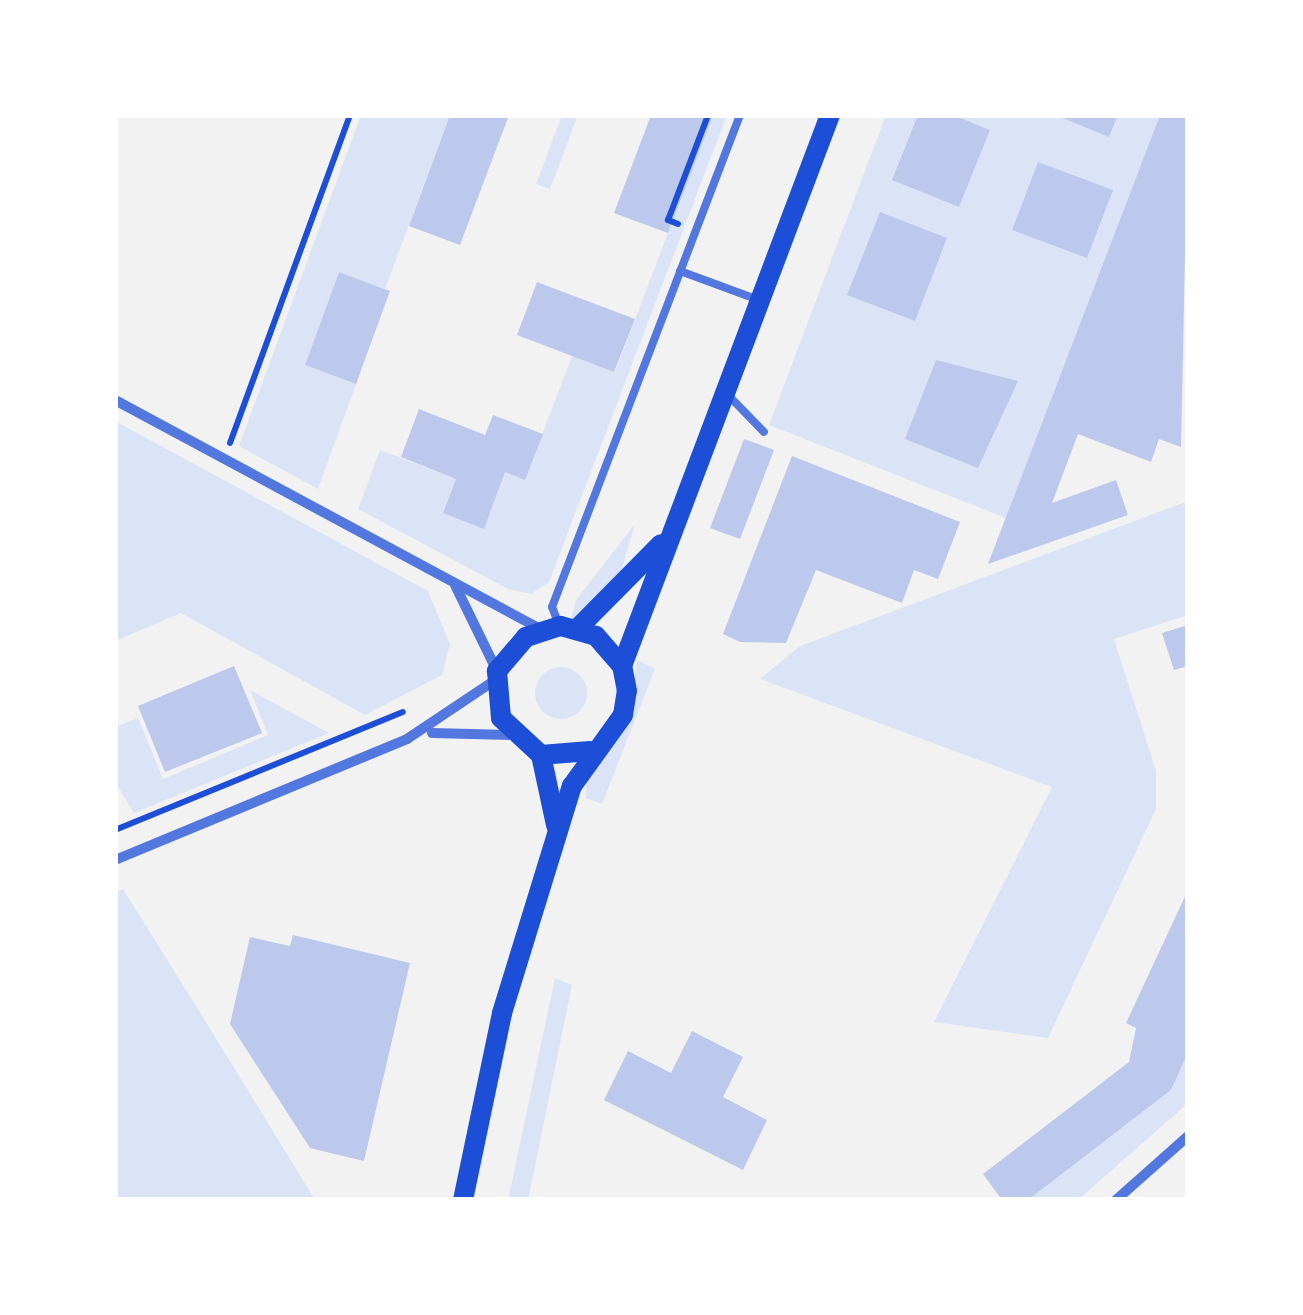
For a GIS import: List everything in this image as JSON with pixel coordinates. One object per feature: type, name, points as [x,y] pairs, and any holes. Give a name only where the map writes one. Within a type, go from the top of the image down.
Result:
[{"type":"main road","points":[[463,1200],[502,1013],[556,842],[590,751],[623,715],[622,666],[830,115]]},
{"type":"main road","points":[[590,751],[541,754],[512,735],[496,675],[560,628],[628,587],[675,527]]},
{"type":"main road","points":[[560,628],[622,666]]},
{"type":"main road","points":[[541,754],[556,842]]},
{"type":"street","points":[[115,400],[451,580],[560,628]]},
{"type":"street","points":[[407,740],[496,675],[476,614],[451,580]]},
{"type":"street","points":[[115,860],[407,740],[466,728],[512,735]]},
{"type":"street","points":[[1116,1200],[1188,1136]]},
{"type":"lane","points":[[560,628],[552,607],[740,115]]},
{"type":"lane","points":[[680,271],[760,301]]},
{"type":"lane","points":[[725,393],[764,432]]},
{"type":"path","points":[[225,458],[350,115]]},
{"type":"path","points":[[673,222],[708,115]]},
{"type":"path","points":[[115,830],[418,706]]},
{"type":"shaded area","points":[[361,115],[450,115],[385,289],[339,272],[305,365],[356,384],[318,489],[239,446]]},
{"type":"shaded area","points":[[562,115],[578,115],[550,189],[536,184]]},
{"type":"shaded area","points":[[713,115],[727,115],[549,582],[531,594],[508,589],[358,509],[380,450],[456,479],[443,513],[484,528],[505,472],[525,479],[572,356],[615,372]]},
{"type":"shaded area","points":[[886,115],[1160,115],[1006,518],[769,425]]},
{"type":"shaded area","points":[[115,421],[428,591],[450,644],[442,675],[365,715],[181,613],[115,641]]},
{"type":"shaded area","points":[[1188,501],[1188,615],[1114,639],[1156,771],[1156,809],[1048,1038],[934,1022],[1052,787],[760,679],[800,646]]},
{"type":"shaded area","points":[[635,524],[621,572],[570,623],[576,600]]},
{"type":"shaded area","points":[[637,660],[655,669],[602,804],[586,798],[587,772],[628,724]]},
{"type":"shaded area","points":[[561,667],[579,675],[587,693],[579,711],[561,719],[543,711],[535,693],[543,675]]},
{"type":"shaded area","points":[[250,690],[329,733],[134,813],[115,782],[115,727],[138,718],[163,779],[268,735]]},
{"type":"shaded area","points":[[123,889],[315,1200],[115,1200],[115,892]]},
{"type":"shaded area","points":[[555,978],[572,985],[528,1200],[508,1200]]},
{"type":"shaded area","points":[[1188,1053],[1188,1103],[1078,1200],[1028,1200],[1171,1090]]},
{"type":"building","points":[[450,115],[509,115],[460,245],[409,226]]},
{"type":"building","points":[[651,115],[713,115],[668,233],[614,213]]},
{"type":"building","points":[[918,115],[953,115],[990,130],[959,207],[892,180]]},
{"type":"building","points":[[1055,115],[1118,115],[1109,137]]},
{"type":"building","points":[[1160,115],[1188,115],[1181,447],[1159,439],[1151,462],[1078,434],[1052,503],[1116,480],[1128,515],[988,564]]},
{"type":"building","points":[[1038,162],[1113,190],[1087,258],[1012,230]]},
{"type":"building","points":[[880,212],[947,238],[915,321],[847,295]]},
{"type":"building","points":[[339,272],[390,291],[356,384],[305,365]]},
{"type":"building","points":[[537,282],[635,319],[614,372],[517,335]]},
{"type":"building","points":[[936,360],[1018,381],[978,468],[905,439]]},
{"type":"building","points":[[419,409],[485,435],[493,415],[543,434],[525,480],[505,472],[484,529],[443,513],[456,479],[401,457]]},
{"type":"building","points":[[744,439],[774,450],[740,539],[710,528]]},
{"type":"building","points":[[792,456],[960,522],[938,579],[914,570],[902,603],[816,570],[786,643],[740,642],[723,634]]},
{"type":"building","points":[[1188,625],[1188,666],[1174,670],[1162,633]]},
{"type":"building","points":[[234,666],[262,733],[165,772],[138,706]]},
{"type":"building","points":[[1188,890],[1188,1053],[1171,1090],[1028,1200],[1002,1200],[983,1174],[1129,1062],[1136,1028],[1126,1023]]},
{"type":"building","points":[[293,935],[410,963],[364,1161],[310,1148],[230,1024],[250,937],[290,946]]},
{"type":"building","points":[[692,1031],[743,1057],[723,1097],[767,1120],[743,1170],[604,1100],[628,1051],[671,1073]]}]
